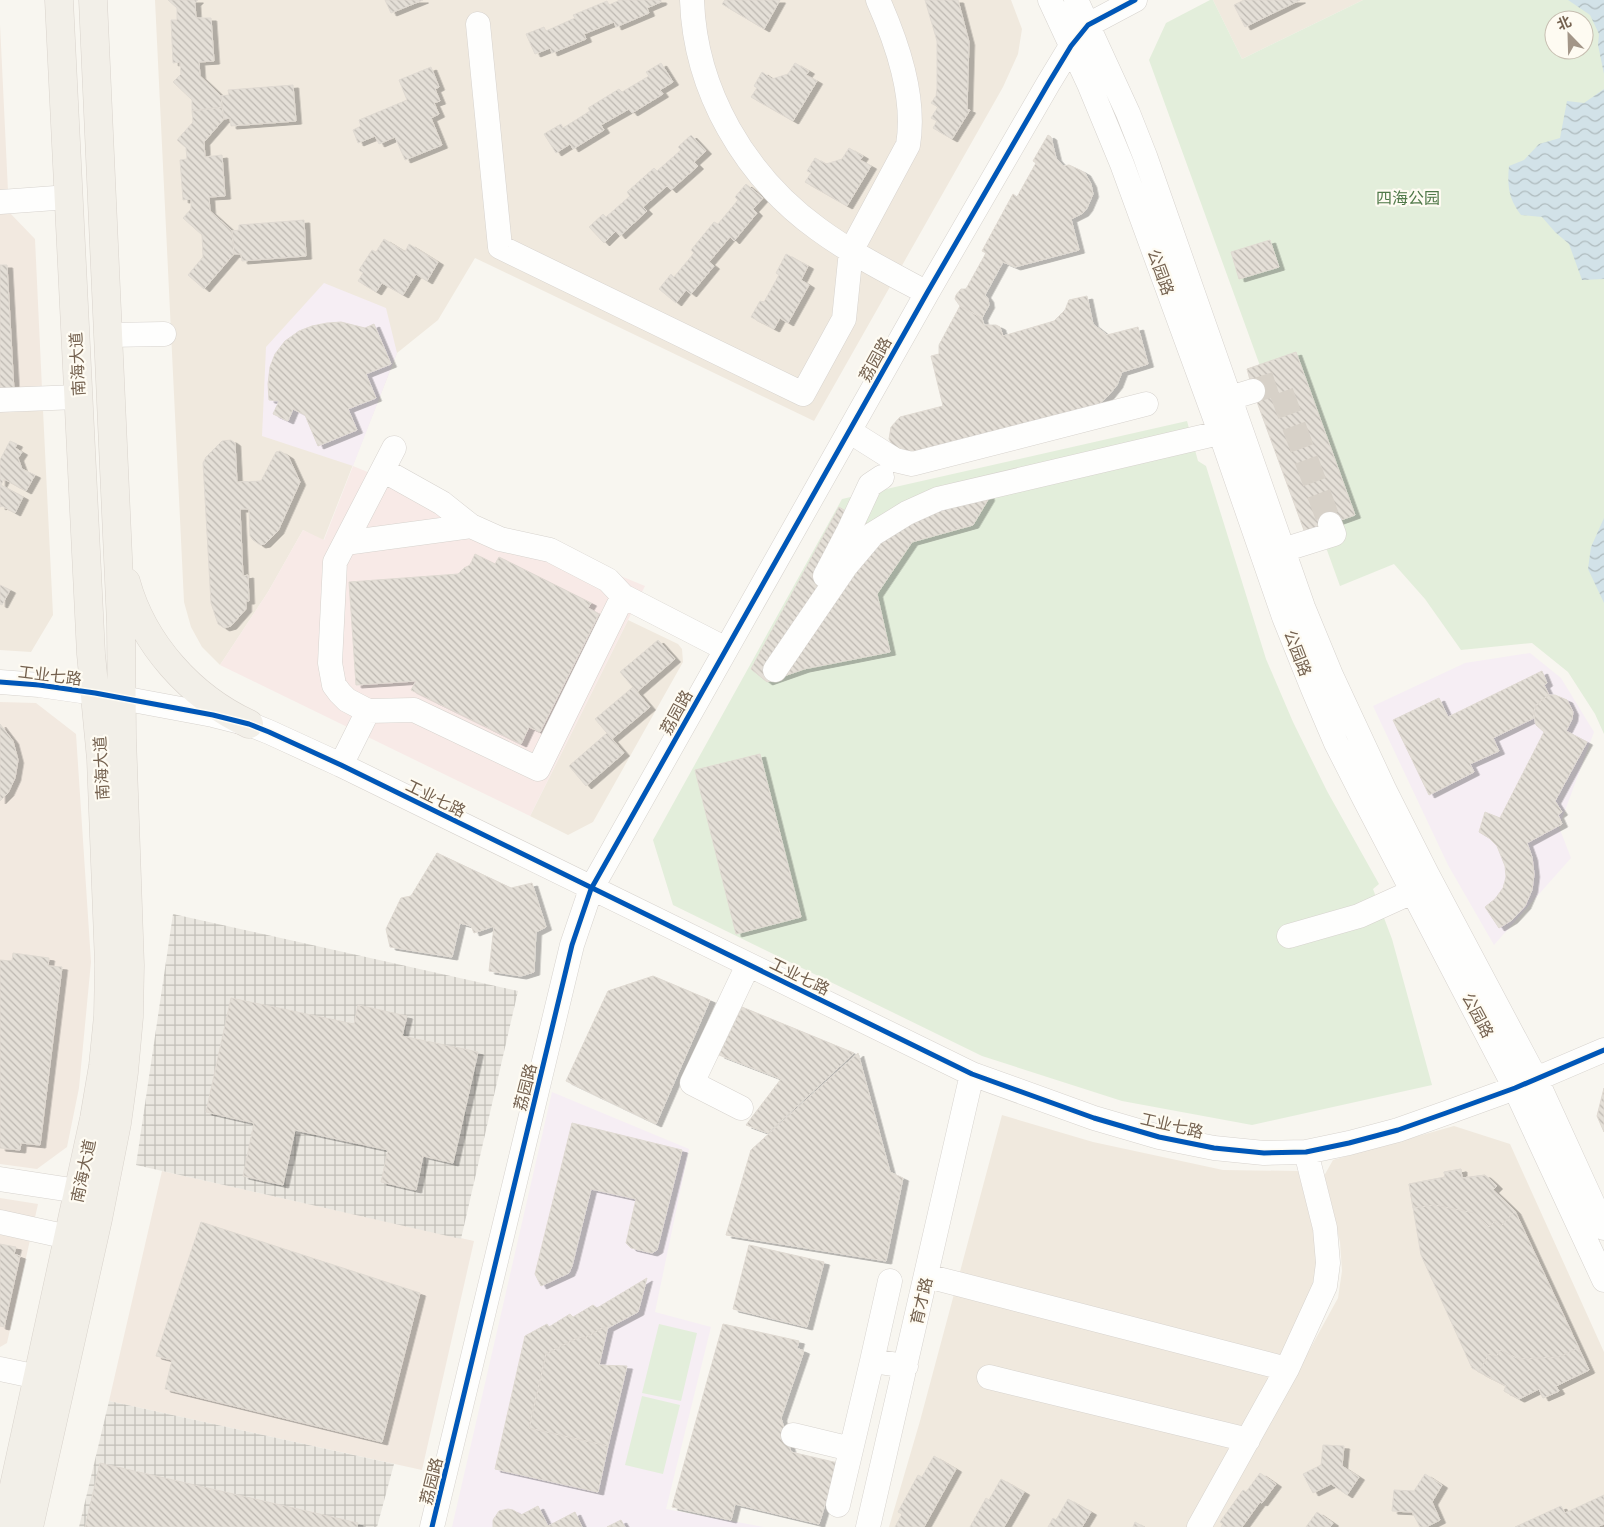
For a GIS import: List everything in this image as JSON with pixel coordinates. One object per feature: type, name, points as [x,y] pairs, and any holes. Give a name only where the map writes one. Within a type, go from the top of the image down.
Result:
[{"type":"main road","name":"南海大道","points":[[5,1527],[94,1119],[103,1066],[108,1016],[109,964],[101,759],[91,654],[60,0]]},
{"type":"main road","name":"南海大道","points":[[29,1527],[98,1219],[117,1123],[129,1017],[130,965],[118,553],[94,0]]},
{"type":"main road","points":[[118,553],[130,596],[149,634],[169,663],[192,686],[217,706],[248,724]]},
{"type":"street","points":[[692,0],[693,26],[702,68],[713,100],[727,127],[746,156],[778,194],[816,228],[851,251],[927,293]]},
{"type":"street","points":[[478,24],[500,247],[803,394],[844,319],[851,251],[908,144],[911,128],[903,72],[894,40],[878,0]]},
{"type":"street","name":"公园路","points":[[1050,0],[1122,164],[1230,430],[1283,550],[1306,616],[1362,743],[1427,874],[1525,1083],[1604,1280]]},
{"type":"street","name":"公园路","points":[[1076,0],[1128,112],[1230,398],[1230,430],[1284,616],[1336,743],[1412,892],[1525,1083],[1604,1228]]},
{"type":"street","name":"荔园路","points":[[432,1527],[572,945],[591,889],[927,293],[1071,46],[1088,25],[1135,0]]},
{"type":"street","points":[[0,202],[69,197]]},
{"type":"street","points":[[109,335],[164,334]]},
{"type":"street","points":[[1230,398],[1253,391]]},
{"type":"street","points":[[0,400],[78,396]]},
{"type":"street","points":[[883,465],[912,464],[1146,404]]},
{"type":"street","points":[[775,670],[846,566],[873,534],[906,513],[938,499],[1230,430]]},
{"type":"street","points":[[849,431],[883,465]]},
{"type":"street","points":[[394,448],[335,562],[330,663],[332,676],[340,694],[348,700],[368,711],[414,710],[538,769],[623,596]]},
{"type":"street","points":[[873,534],[883,465]]},
{"type":"street","points":[[789,643],[850,530],[870,485],[883,465]]},
{"type":"street","points":[[383,470],[442,503],[471,526],[500,539],[550,550],[608,580],[623,596],[726,649]]},
{"type":"street","points":[[1283,550],[1334,534],[1330,524]]},
{"type":"street","points":[[344,543],[471,526]]},
{"type":"street","name":"工业七路","points":[[0,682],[39,684],[213,715],[248,724],[287,739],[972,1074],[1094,1118],[1160,1137],[1224,1149],[1264,1153],[1306,1152],[1398,1130],[1525,1083],[1604,1050]]},
{"type":"street","points":[[342,765],[368,711]]},
{"type":"street","points":[[1290,936],[1359,916],[1412,892]]},
{"type":"street","points":[[741,1108],[692,1083],[748,965]]},
{"type":"street","name":"育才路","points":[[868,1527],[972,1074]]},
{"type":"street","points":[[1199,1527],[1288,1369],[1325,1286],[1328,1263],[1325,1228],[1306,1152]]},
{"type":"street","points":[[0,1179],[78,1191]]},
{"type":"street","points":[[0,1222],[68,1236]]},
{"type":"street","points":[[926,1276],[1288,1369]]},
{"type":"street","points":[[838,1504],[890,1282]]},
{"type":"street","points":[[872,1360],[906,1366]]},
{"type":"street","points":[[0,1369],[38,1377]]},
{"type":"street","points":[[989,1377],[1248,1440]]},
{"type":"street","points":[[792,1435],[851,1449]]},
{"type":"shaded area","points":[[155,0],[1011,0],[1022,29],[1018,54],[1003,87],[814,421],[475,258],[438,320],[397,353],[323,541],[303,530],[268,592],[220,665],[202,647],[191,627],[184,602]]},
{"type":"shaded area","points":[[1213,0],[1363,0],[1242,59]]},
{"type":"shaded area","points":[[0,24],[9,212],[35,239],[43,410],[0,413]]},
{"type":"shaded area","points":[[324,283],[386,308],[397,353],[353,466],[262,436],[266,347]]},
{"type":"shaded area","points":[[43,410],[53,615],[31,652],[0,650],[0,413]]},
{"type":"shaded area","points":[[353,466],[645,586],[530,816],[220,665],[268,592],[303,530],[324,540]]},
{"type":"shaded area","points":[[628,620],[678,644],[682,649],[683,662],[593,822],[568,835],[530,816]]},
{"type":"shaded area","points":[[1530,653],[1561,678],[1594,732],[1559,827],[1571,858],[1494,945],[1448,865],[1373,706],[1465,663]]},
{"type":"shaded area","points":[[0,702],[36,703],[76,734],[91,962],[79,1088],[67,1147],[37,1169],[0,1164]]},
{"type":"shaded area","points":[[173,914],[518,991],[461,1239],[136,1165]]},
{"type":"shaded area","points":[[552,1092],[689,1149],[655,1312],[711,1327],[666,1509],[764,1527],[452,1527]]},
{"type":"shaded area","points":[[1002,1115],[1093,1142],[1223,1170],[1299,1171],[1314,1230],[1317,1263],[1315,1283],[1273,1416],[1338,1298],[1342,1271],[1340,1242],[1324,1176],[1333,1160],[1454,1126],[1510,1144],[1604,1352],[1604,1527],[889,1527],[920,1421]]},
{"type":"shaded area","points":[[162,1171],[474,1241],[422,1470],[109,1401]]},
{"type":"shaded area","points":[[0,1198],[38,1204],[7,1343],[0,1347]]},
{"type":"shaded area","points":[[109,1401],[394,1464],[377,1527],[79,1527]]},
{"type":"green space","name":"四海公园","points":[[1210,0],[1213,0],[1242,59],[1363,0],[1604,0],[1604,734],[1595,714],[1568,672],[1532,643],[1461,650],[1425,599],[1394,564],[1340,586],[1149,60],[1166,23]]},
{"type":"green space","points":[[1187,421],[1198,461],[1206,466],[1266,659],[1293,722],[1327,791],[1379,884],[1373,889],[1392,939],[1432,1085],[1252,1125],[1122,1101],[982,1056],[673,905],[653,840],[842,499]]},
{"type":"green space","points":[[659,1324],[697,1333],[681,1401],[642,1393]]},
{"type":"green space","points":[[642,1396],[680,1405],[663,1474],[625,1465]]},
{"type":"water","points":[[1568,0],[1604,0],[1604,74],[1598,45],[1599,34],[1594,23],[1594,10],[1583,10]]},
{"type":"water","points":[[1604,89],[1604,279],[1582,280],[1569,244],[1542,217],[1521,215],[1517,209],[1510,192],[1508,180],[1509,166],[1524,160],[1539,144],[1560,138],[1567,101],[1584,103]]},
{"type":"water","points":[[1604,518],[1604,603],[1588,569],[1591,547]]},
{"type":"building","points":[[168,0],[198,0],[195,3],[196,18],[211,18],[214,61],[199,62],[200,76],[221,96],[222,107],[192,111],[192,100],[173,82],[181,74],[180,62],[173,63],[171,20],[177,20],[177,8]]},
{"type":"building","points":[[385,0],[423,0],[391,13]]},
{"type":"building","points":[[620,0],[661,0],[661,2],[647,8],[649,13],[616,27],[614,22],[584,34],[586,39],[552,53],[550,48],[535,54],[526,34],[544,27],[546,31],[575,18],[573,15],[607,1],[609,5]]},
{"type":"building","points":[[725,0],[780,0],[764,29],[722,4]]},
{"type":"building","points":[[925,0],[958,0],[969,42],[967,109],[970,110],[952,139],[933,128],[937,121],[931,118],[938,107],[931,103],[936,96],[937,88],[937,41]]},
{"type":"building","points":[[1244,0],[1300,0],[1245,27],[1234,5]]},
{"type":"building","points":[[661,63],[673,82],[660,90],[663,94],[632,113],[629,109],[601,125],[604,130],[573,149],[570,144],[556,153],[544,134],[561,124],[563,128],[590,111],[588,108],[619,89],[622,92],[649,76],[646,72]]},
{"type":"building","points":[[795,63],[809,71],[806,75],[817,81],[793,121],[751,97],[757,88],[754,86],[762,72],[772,79],[788,74]]},
{"type":"building","points":[[431,67],[439,87],[435,89],[440,101],[434,103],[439,114],[431,118],[442,145],[405,160],[395,137],[379,144],[375,136],[358,143],[353,130],[361,126],[359,120],[407,100],[399,80]]},
{"type":"building","points":[[293,85],[296,121],[231,126],[230,118],[224,119],[221,96],[229,95],[228,90]]},
{"type":"building","points":[[222,107],[224,119],[204,142],[205,157],[222,155],[225,196],[209,197],[210,211],[232,231],[234,254],[204,289],[188,275],[203,257],[202,235],[183,218],[191,209],[191,199],[183,200],[180,160],[187,159],[186,148],[177,140],[193,122],[192,111]]},
{"type":"building","points":[[691,135],[706,151],[694,162],[698,166],[671,190],[667,186],[643,207],[647,211],[620,236],[616,231],[604,243],[589,227],[603,214],[606,217],[630,196],[627,192],[654,168],[657,171],[681,150],[678,147]]},
{"type":"building","points":[[1048,135],[1051,137],[1056,158],[1063,166],[1069,165],[1085,173],[1091,184],[1093,194],[1087,208],[1083,213],[1071,219],[1079,250],[1015,267],[1003,262],[985,295],[989,305],[982,318],[960,306],[955,299],[956,295],[961,289],[966,289],[986,253],[982,251],[1013,194],[1017,197],[1036,163],[1033,161]]},
{"type":"building","points":[[849,148],[863,156],[860,160],[871,166],[847,206],[805,182],[811,173],[807,171],[815,158],[826,164],[842,159]]},
{"type":"building","points":[[746,184],[763,198],[753,209],[757,213],[734,241],[730,237],[709,262],[714,266],[691,294],[686,290],[676,303],[659,289],[671,274],[674,277],[694,253],[691,250],[714,222],[718,224],[738,200],[735,197]]},
{"type":"building","points":[[304,220],[306,256],[242,261],[241,254],[234,254],[232,231],[239,230],[239,225]]},
{"type":"building","points":[[384,239],[405,252],[409,244],[438,262],[427,281],[416,274],[403,295],[382,283],[376,292],[358,281],[363,273],[359,270],[372,250],[376,252]]},
{"type":"building","points":[[1270,240],[1279,267],[1239,279],[1231,252]]},
{"type":"building","points":[[786,254],[808,266],[801,280],[809,285],[788,323],[780,318],[774,329],[751,317],[760,301],[764,302],[779,275],[776,273]]},
{"type":"building","points":[[0,265],[7,265],[14,391],[0,392]]},
{"type":"building","points":[[1087,296],[1093,324],[1107,335],[1138,327],[1148,364],[1122,372],[1117,385],[1099,404],[907,456],[895,450],[889,439],[891,427],[900,417],[943,406],[931,356],[939,354],[939,345],[960,306],[982,318],[984,325],[1000,327],[1003,336],[1054,321],[1065,310],[1069,300]]},
{"type":"building","points":[[341,322],[365,328],[374,324],[391,364],[366,374],[376,398],[348,409],[357,430],[318,446],[305,415],[293,409],[288,421],[273,414],[279,401],[269,400],[270,367],[275,354],[285,341],[299,331],[312,326]]},
{"type":"building","points":[[1296,352],[1355,515],[1305,533],[1253,391],[1247,369]]},
{"type":"building","points":[[231,440],[235,443],[237,482],[261,481],[276,452],[280,451],[288,456],[300,482],[278,531],[265,544],[260,545],[250,536],[249,509],[240,509],[243,576],[248,575],[249,601],[246,601],[246,609],[231,626],[224,628],[218,624],[211,603],[203,463],[206,457],[222,441]]},
{"type":"building","points":[[10,441],[17,444],[15,448],[22,452],[18,458],[22,469],[35,475],[26,491],[4,479],[1,485],[23,497],[15,513],[2,506],[0,507],[0,460]]},
{"type":"building","points":[[986,484],[989,498],[973,525],[912,542],[877,594],[890,652],[804,669],[767,682],[751,669],[839,507],[883,534]]},
{"type":"building","points":[[475,554],[495,564],[499,557],[591,603],[588,608],[599,614],[540,732],[529,727],[521,744],[411,690],[416,681],[356,685],[349,582],[458,574],[470,565]]},
{"type":"building","points":[[0,585],[10,590],[2,605],[0,604]]},
{"type":"building","points":[[658,640],[675,659],[637,692],[620,672]]},
{"type":"building","points":[[1542,671],[1547,683],[1544,685],[1549,695],[1535,707],[1534,718],[1493,738],[1499,751],[1470,764],[1474,772],[1429,795],[1393,720],[1439,698],[1448,717]]},
{"type":"building","points":[[633,687],[650,707],[612,739],[595,719]]},
{"type":"building","points":[[1549,695],[1555,695],[1567,700],[1573,712],[1566,731],[1587,742],[1555,801],[1562,812],[1558,815],[1562,824],[1527,843],[1532,857],[1534,874],[1532,890],[1525,906],[1512,920],[1499,928],[1485,907],[1495,899],[1503,888],[1506,877],[1505,866],[1497,846],[1479,832],[1485,812],[1500,818],[1544,732],[1536,725],[1533,713],[1538,703]]},
{"type":"building","points":[[0,724],[13,741],[18,760],[15,778],[8,793],[0,801]]},
{"type":"building","points":[[607,733],[624,753],[586,786],[569,766]]},
{"type":"building","points":[[760,754],[801,917],[736,934],[695,770]]},
{"type":"building","points":[[437,853],[511,888],[532,883],[546,927],[536,932],[534,972],[521,976],[489,971],[494,926],[474,933],[471,926],[460,923],[452,957],[390,947],[386,929],[401,898],[411,896]]},
{"type":"building","points":[[13,953],[49,958],[48,966],[62,967],[40,1145],[21,1143],[20,1150],[0,1148],[0,960],[12,961]]},
{"type":"building","points":[[653,976],[710,1000],[656,1124],[566,1081],[608,991]]},
{"type":"building","points":[[231,998],[354,1024],[358,1005],[407,1016],[402,1036],[478,1052],[453,1163],[423,1156],[416,1190],[381,1182],[388,1150],[295,1130],[283,1185],[243,1176],[254,1123],[206,1112]]},
{"type":"building","points":[[742,1007],[854,1053],[768,1133],[746,1125],[781,1079],[719,1055]]},
{"type":"building","points":[[858,1053],[890,1172],[903,1178],[886,1261],[726,1235],[751,1150]]},
{"type":"building","points":[[1604,1088],[1604,1132],[1597,1116]]},
{"type":"building","points":[[572,1123],[682,1150],[657,1250],[652,1253],[631,1248],[626,1243],[636,1199],[591,1189],[569,1273],[541,1286],[535,1274]]},
{"type":"building","points":[[1461,1169],[1462,1178],[1485,1175],[1497,1186],[1493,1190],[1515,1211],[1589,1370],[1556,1386],[1559,1391],[1543,1398],[1539,1389],[1519,1399],[1504,1391],[1506,1386],[1472,1368],[1421,1255],[1409,1184],[1445,1177],[1444,1172]]},
{"type":"building","points":[[1461,1169],[1462,1178],[1485,1175],[1497,1186],[1493,1190],[1515,1211],[1501,1226],[1495,1221],[1489,1227],[1474,1213],[1435,1205],[1413,1208],[1409,1184],[1445,1177],[1444,1172]]},
{"type":"building","points":[[201,1222],[420,1293],[382,1442],[165,1389],[172,1360],[156,1356]]},
{"type":"building","points":[[0,1244],[16,1247],[14,1254],[20,1256],[4,1327],[0,1326]]},
{"type":"building","points":[[749,1245],[824,1262],[807,1327],[733,1309]]},
{"type":"building","points":[[647,1278],[638,1312],[606,1329],[602,1328],[585,1338],[579,1337],[546,1354],[529,1428],[608,1446],[598,1492],[495,1469],[525,1336],[547,1324],[549,1327],[570,1314],[573,1317],[593,1305],[597,1308]]},
{"type":"building","points":[[723,1324],[799,1341],[797,1348],[804,1351],[781,1418],[791,1452],[838,1463],[819,1524],[735,1504],[731,1520],[672,1507]]},
{"type":"building","points":[[608,1327],[599,1365],[627,1366],[608,1446],[529,1428],[546,1354],[579,1337],[585,1338],[602,1328]]},
{"type":"building","points":[[1578,1348],[1589,1370],[1556,1386],[1559,1391],[1543,1398],[1539,1389],[1519,1399],[1504,1391],[1506,1386],[1479,1372],[1489,1354],[1496,1357],[1500,1350],[1519,1359],[1559,1357]]},
{"type":"building","points":[[1323,1445],[1344,1446],[1342,1466],[1359,1477],[1347,1495],[1331,1484],[1313,1493],[1303,1474],[1321,1465]]},
{"type":"building","points":[[934,1456],[956,1469],[924,1527],[895,1527],[902,1514],[898,1512],[918,1475],[922,1477]]},
{"type":"building","points":[[100,1463],[358,1523],[357,1527],[85,1527]]},
{"type":"building","points":[[1260,1473],[1276,1484],[1242,1527],[1221,1527],[1223,1524],[1220,1522],[1243,1490],[1246,1492]]},
{"type":"building","points":[[1425,1474],[1442,1485],[1432,1502],[1440,1520],[1426,1527],[1420,1527],[1412,1512],[1392,1511],[1394,1490],[1414,1491]]},
{"type":"building","points":[[1001,1479],[1024,1492],[1004,1527],[970,1527],[986,1498],[989,1500]]},
{"type":"building","points":[[1604,1495],[1604,1524],[1597,1527],[1515,1527],[1561,1506],[1565,1513]]},
{"type":"building","points":[[1068,1499],[1091,1512],[1082,1527],[1048,1527],[1053,1518],[1056,1520]]},
{"type":"building","points":[[538,1506],[548,1526],[575,1512],[582,1527],[493,1527],[493,1520],[499,1511],[508,1509],[521,1515]]},
{"type":"building","points":[[1317,1512],[1333,1523],[1330,1527],[1306,1527]]},
{"type":"building","points":[[621,1520],[625,1527],[607,1527]]},
{"type":"building","points":[[1135,1522],[1144,1527],[1133,1527]]},
{"type":"tunnel","points":[[1253,391],[1278,383],[1330,524]]},
{"type":"cycle path","points":[[432,1527],[572,945],[591,889],[927,293],[1071,46],[1088,25],[1135,0]]},
{"type":"cycle path","points":[[0,682],[39,685],[95,693],[213,715],[249,724],[341,765],[972,1074],[1094,1118],[1159,1137],[1214,1148],[1264,1153],[1306,1152],[1398,1130],[1515,1088],[1604,1050]]}]
